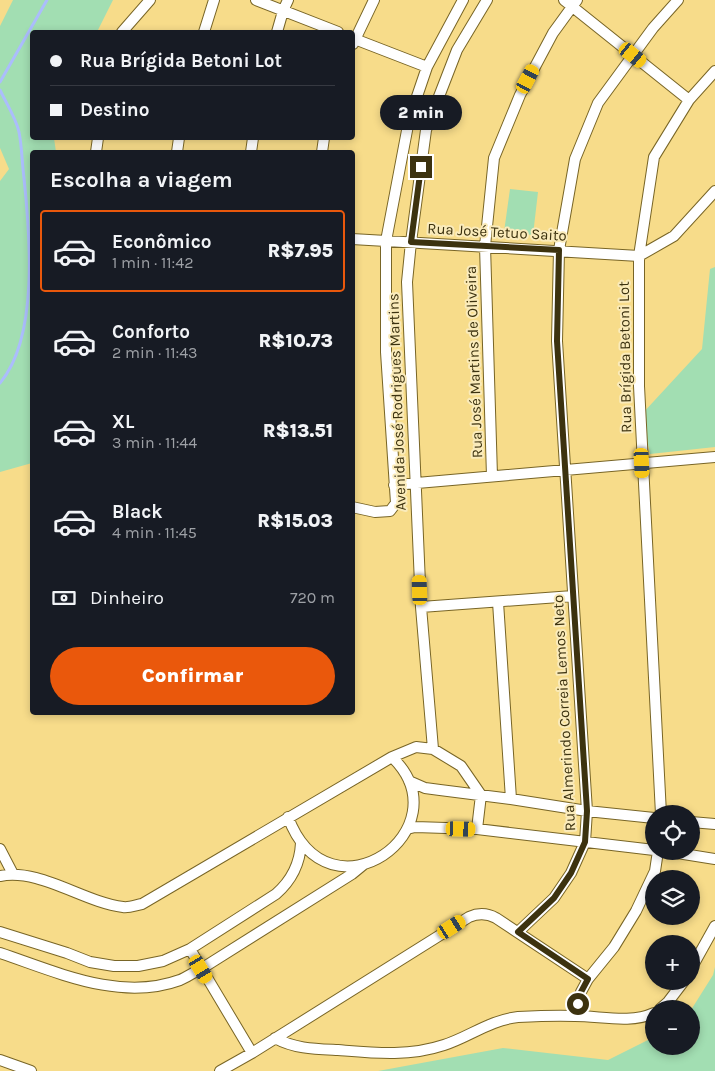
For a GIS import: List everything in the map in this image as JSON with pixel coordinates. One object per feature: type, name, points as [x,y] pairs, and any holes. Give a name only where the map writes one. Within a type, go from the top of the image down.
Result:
[{"type":"street","points":[[124,30],[150,0]]},
{"type":"street","points":[[205,30],[214,0]]},
{"type":"street","points":[[256,0],[333,30]]},
{"type":"street","points":[[278,30],[288,0]]},
{"type":"street","points":[[355,36],[374,0]]},
{"type":"street","name":"Avenida José Rodrigues Martins","points":[[355,508],[375,512],[390,511],[396,503],[386,352],[386,240],[409,120],[427,67],[463,0]]},
{"type":"street","name":"Avenida José Rodrigues Martins","points":[[433,749],[421,608],[408,282],[411,242],[426,130],[457,50],[487,0]]},
{"type":"street","points":[[564,0],[575,3],[633,55],[689,100]]},
{"type":"street","name":"Rua Almerindo Correia Lemos Neto","points":[[518,932],[544,908],[563,886],[575,866],[585,842],[587,811],[557,341],[559,250],[575,159],[598,103],[653,28],[678,0]]},
{"type":"street","name":"Rua José Martins de Oliveira","points":[[492,476],[486,246],[494,158],[520,95],[553,33],[575,3]]},
{"type":"street","points":[[355,41],[427,67]]},
{"type":"street","name":"Rua Brígida Betoni Lot","points":[[661,805],[642,463],[639,386],[639,256],[654,157],[689,100],[715,71]]},
{"type":"street","points":[[639,256],[674,236],[715,190]]},
{"type":"street","name":"Rua José Tetuo Saito","points":[[355,239],[639,256]]},
{"type":"street","points":[[394,485],[715,457]]},
{"type":"street","points":[[421,608],[573,596]]},
{"type":"street","points":[[498,602],[511,799]]},
{"type":"street","points":[[0,876],[13,874],[37,879],[107,903],[125,907],[142,904],[392,757],[416,747],[433,749],[461,766],[481,795],[477,829]]},
{"type":"street","points":[[288,817],[301,843],[316,856],[343,866],[372,862],[389,852],[396,845],[407,829],[410,820],[413,800],[409,781],[399,764],[392,757]]},
{"type":"street","points":[[409,781],[425,788],[587,811],[645,817]]},
{"type":"street","points":[[700,823],[715,824]]},
{"type":"street","points":[[407,829],[415,827],[477,829],[645,849]]},
{"type":"street","points":[[0,932],[90,962],[114,966],[151,964],[163,961],[190,950],[270,899],[282,889],[296,869],[301,843]]},
{"type":"street","points":[[0,849],[13,874]]},
{"type":"street","points":[[700,857],[715,859]]},
{"type":"street","points":[[575,1016],[581,992],[588,979],[614,947],[636,911],[655,871],[657,860]]},
{"type":"street","points":[[0,953],[92,983],[120,988],[170,983],[201,969],[352,874],[363,864]]},
{"type":"street","points":[[220,1071],[236,1066],[275,1038],[473,915],[483,914],[492,916],[588,979]]},
{"type":"street","points":[[700,953],[715,926]]},
{"type":"street","points":[[190,950],[252,1053]]},
{"type":"street","points":[[670,1000],[677,990]]},
{"type":"street","points":[[275,1038],[287,1044],[305,1048],[402,1054],[445,1045],[487,1025],[507,1019],[575,1016],[637,1019],[645,1016]]},
{"type":"street","points":[[0,1060],[31,1071]]},
{"type":"green space","points":[[13,0],[113,0],[98,30],[30,30],[30,140],[54,140],[56,150],[30,150],[30,464],[0,472],[0,181],[9,169],[0,148],[0,26]]},
{"type":"green space","points":[[510,189],[538,192],[533,235],[504,232]]},
{"type":"green space","points":[[715,267],[715,447],[650,454],[642,414],[702,349],[710,269]]},
{"type":"green space","points":[[715,967],[715,1071],[378,1071],[503,1048],[608,1060],[645,1042],[645,1055],[700,1055],[700,1000],[697,1000],[713,975]]},
{"type":"waterway","points":[[0,82],[47,0]]},
{"type":"waterway","points":[[0,90],[18,127],[21,143],[29,256],[29,285],[21,340],[12,363],[0,383]]},
{"type":"route","points":[[421,167],[411,242],[559,250],[557,341],[587,811],[585,842],[571,873],[554,898],[518,932],[588,979],[581,992],[578,1004]]}]
